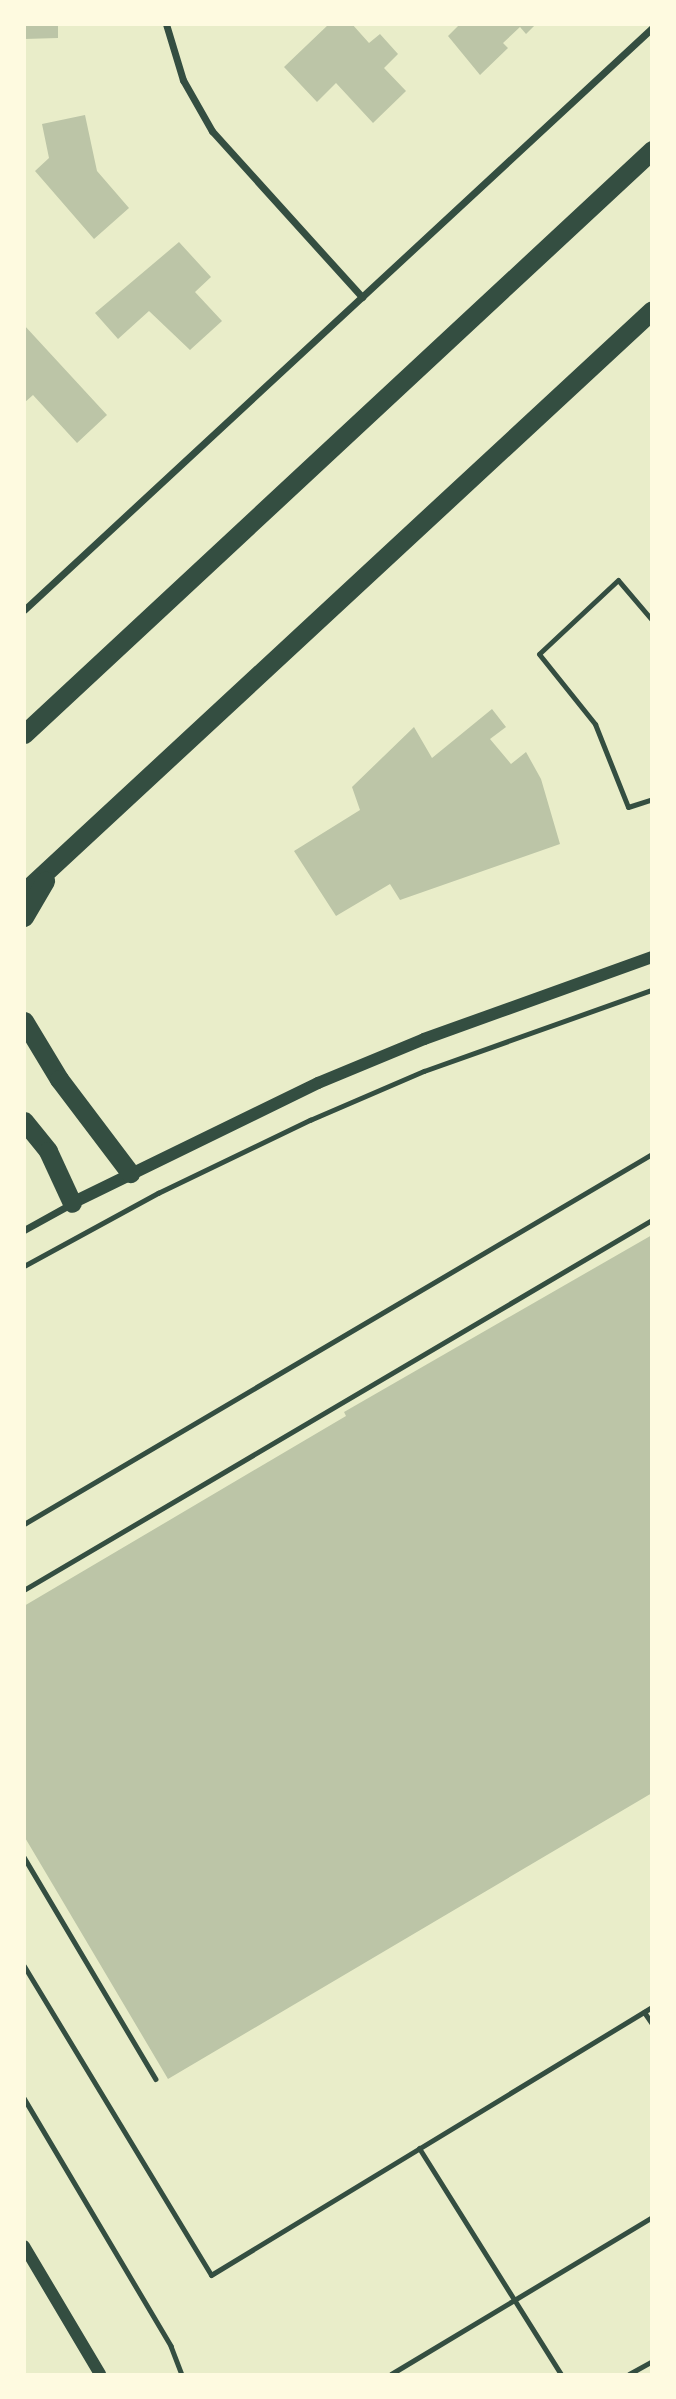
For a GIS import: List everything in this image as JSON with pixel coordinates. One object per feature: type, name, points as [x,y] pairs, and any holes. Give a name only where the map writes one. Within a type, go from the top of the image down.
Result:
[{"type":"highway","points":[[24,734],[652,150]]},
{"type":"highway","points":[[24,892],[652,310]]},
{"type":"highway","points":[[24,917],[67,853]]},
{"type":"highway","points":[[24,1021],[60,1079],[130,1173]]},
{"type":"highway","points":[[24,1121],[48,1151],[72,1203]]},
{"type":"street","points":[[166,24],[183,80],[212,131],[362,297]]},
{"type":"street","points":[[24,610],[652,28]]},
{"type":"street","points":[[24,1230],[130,1173],[318,1083],[412,1044],[652,957]]},
{"type":"street","points":[[24,2246],[100,2375]]},
{"type":"lane","points":[[652,620],[618,580],[539,654],[595,724],[628,807],[652,799]]},
{"type":"lane","points":[[24,1524],[652,1154]]},
{"type":"lane","points":[[24,1966],[211,2275],[652,2007]]},
{"type":"lane","points":[[644,2012],[652,2024]]},
{"type":"lane","points":[[419,2148],[561,2375]]},
{"type":"lane","points":[[391,2375],[652,2217]]},
{"type":"lane","points":[[629,2375],[652,2361]]},
{"type":"path","points":[[24,1266],[198,1172],[310,1120],[424,1071],[652,990]]},
{"type":"path","points":[[24,1590],[652,1220]]},
{"type":"path","points":[[24,1857],[156,2078]]},
{"type":"path","points":[[24,2098],[172,2346],[182,2375]]},
{"type":"building","points":[[24,24],[58,24],[58,38],[24,39]]},
{"type":"building","points":[[329,24],[352,24],[369,43],[380,34],[398,54],[384,68],[406,91],[373,123],[336,83],[317,102],[284,67]]},
{"type":"building","points":[[460,24],[536,24],[526,34],[520,27],[503,43],[508,48],[480,75],[448,36]]},
{"type":"building","points":[[85,115],[97,171],[129,208],[94,239],[35,171],[49,158],[42,124]]},
{"type":"building","points":[[179,242],[211,277],[195,292],[222,321],[190,350],[149,311],[118,339],[95,313]]},
{"type":"building","points":[[24,325],[107,415],[77,443],[33,395],[24,403]]},
{"type":"building","points":[[492,709],[506,727],[490,739],[511,764],[526,752],[541,779],[560,844],[400,900],[390,884],[336,916],[294,851],[360,810],[352,787],[414,727],[432,758]]},
{"type":"building","points":[[652,1235],[652,1793],[168,2079],[24,1836],[24,1606],[346,1416],[344,1412]]}]
